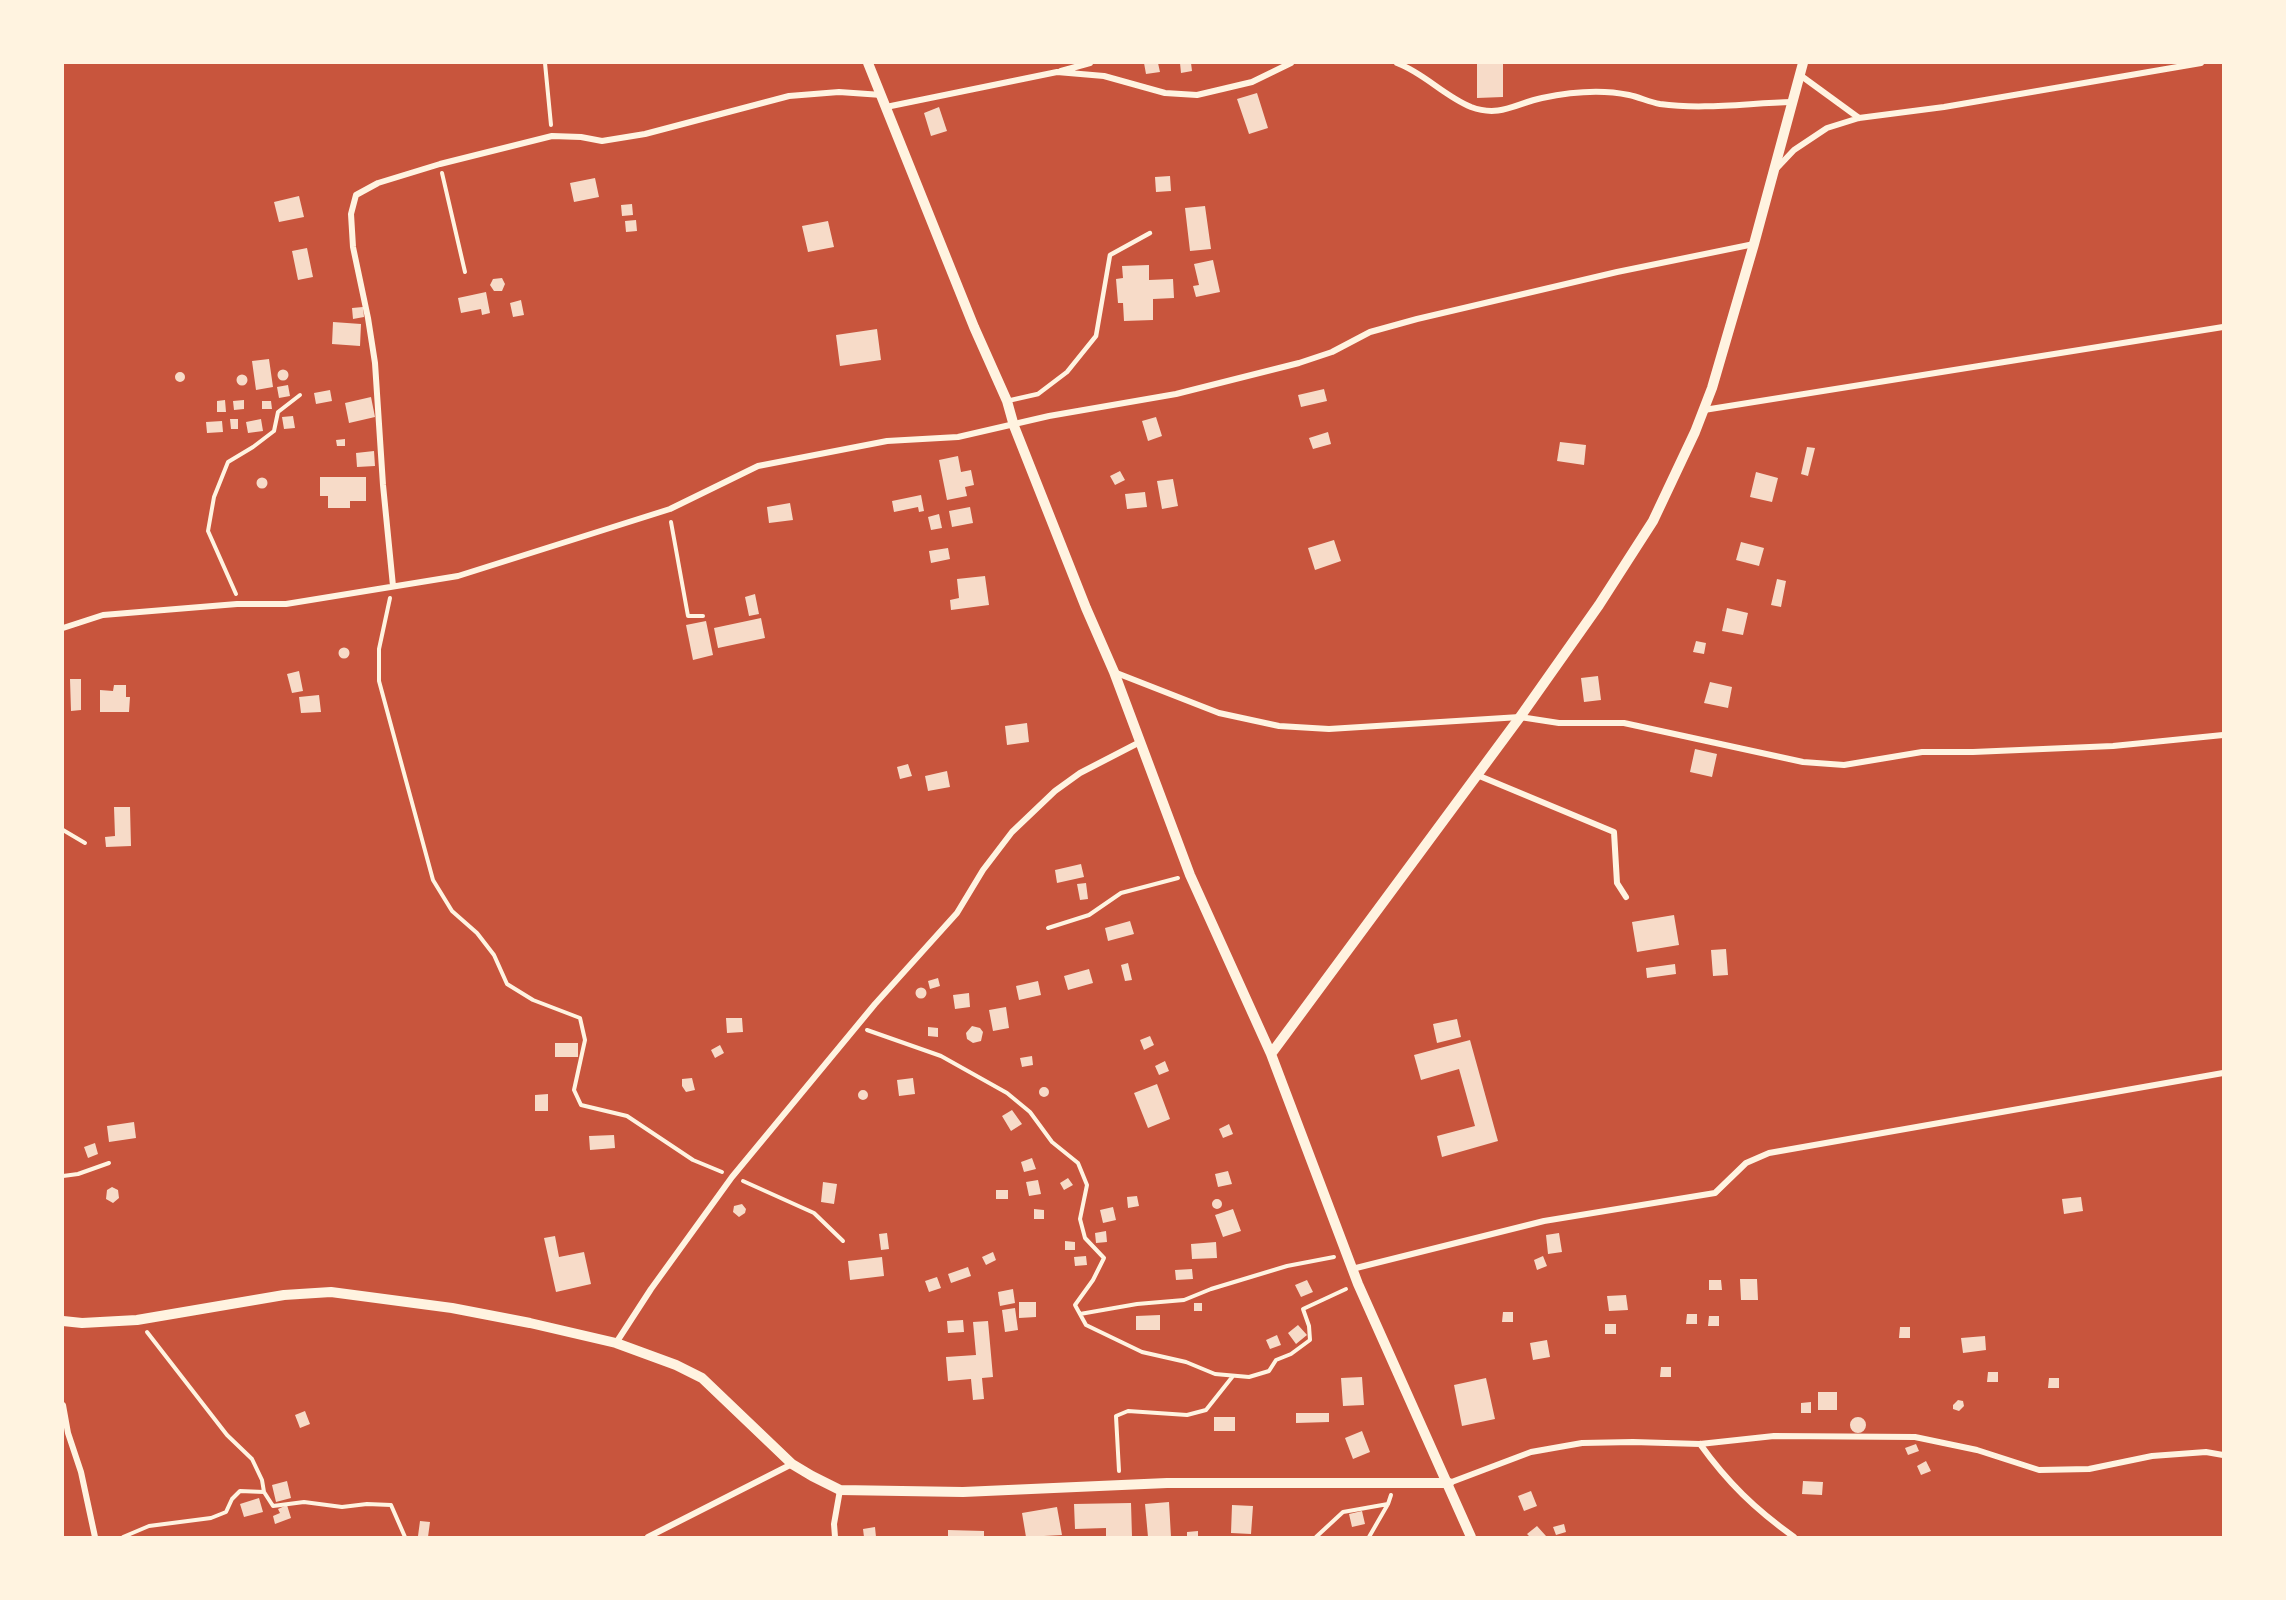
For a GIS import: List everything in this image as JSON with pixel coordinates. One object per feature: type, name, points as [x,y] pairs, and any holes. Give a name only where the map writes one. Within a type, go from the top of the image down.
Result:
[{"type":"street","points":[[868,63],[969,316],[1007,401],[1014,426],[1086,608],[1114,672],[1190,875],[1271,1054],[1358,1284],[1449,1483],[1471,1537]]},
{"type":"street","points":[[886,107],[1057,72],[1089,63]]},
{"type":"street","points":[[1057,72],[1104,76],[1165,93],[1197,95],[1252,82],[1291,63]]},
{"type":"street","points":[[1397,63],[1412,69],[1472,107],[1493,111],[1517,107],[1540,98],[1587,92],[1627,94],[1659,104],[1706,106],[1792,102]]},
{"type":"street","points":[[1271,1054],[1520,717],[1599,605],[1653,521],[1703,410],[1754,244],[1803,63]]},
{"type":"street","points":[[1773,173],[1794,150],[1827,128],[1859,118],[1956,105],[2200,63]]},
{"type":"street","points":[[1800,75],[1859,118]]},
{"type":"street","points":[[393,586],[383,485],[375,363],[353,247],[351,214],[356,195],[378,183],[440,164],[552,136],[581,137],[602,141],[645,134],[789,96],[839,92],[882,95]]},
{"type":"street","points":[[63,628],[103,615],[237,604],[286,604],[458,576],[670,509],[758,466],[887,441],[958,437],[1049,417],[1176,394],[1299,363],[1332,352],[1370,332],[1417,319],[1617,272],[1754,244]]},
{"type":"street","points":[[1703,410],[2223,327]]},
{"type":"street","points":[[1114,672],[1219,713],[1279,726],[1329,729],[1520,717],[1559,723],[1624,723],[1803,762],[1844,765],[1922,752],[2113,746],[2223,735]]},
{"type":"street","points":[[616,1343],[651,1289],[732,1177],[857,1026],[957,913],[983,870],[1012,832],[1055,791],[1080,772],[1140,742]]},
{"type":"street","points":[[1477,775],[1614,832],[1617,848],[1617,883],[1626,897]]},
{"type":"street","points":[[1352,1269],[1544,1221],[1715,1193],[1746,1163],[1769,1153],[2223,1073]]},
{"type":"street","points":[[63,1321],[81,1323],[137,1320],[284,1296],[331,1292],[452,1308],[531,1323],[616,1343],[676,1365],[702,1378],[792,1464],[840,1490],[963,1492],[1167,1483],[1449,1483],[1531,1452],[1582,1443],[1700,1444],[1774,1436],[1915,1437],[1977,1450],[2039,1470],[2089,1469],[2152,1455],[2206,1452],[2223,1455]]},
{"type":"street","points":[[63,1405],[95,1537]]},
{"type":"street","points":[[1700,1444],[1718,1469],[1757,1509],[1794,1537]]},
{"type":"street","points":[[648,1537],[792,1464]]},
{"type":"street","points":[[835,1537],[834,1524],[840,1490]]},
{"type":"lane","points":[[1007,401],[1038,394],[1067,372],[1096,336],[1110,255],[1150,233]]},
{"type":"path","points":[[545,63],[552,136]]},
{"type":"path","points":[[440,164],[465,272]]},
{"type":"path","points":[[237,604],[236,590],[208,531],[214,497],[228,462],[253,447],[273,431],[278,412],[300,395]]},
{"type":"path","points":[[670,509],[688,616],[703,616]]},
{"type":"path","points":[[393,586],[379,649],[379,681],[433,880],[452,911],[477,933],[494,955],[507,984],[533,1000],[580,1018],[585,1040],[574,1090],[581,1105],[627,1116],[693,1160],[814,1213],[843,1241]]},
{"type":"path","points":[[63,830],[85,843]]},
{"type":"path","points":[[1048,928],[1089,915],[1120,893],[1190,875]]},
{"type":"path","points":[[857,1026],[941,1056],[1006,1093],[1030,1112],[1052,1142],[1078,1163],[1087,1185],[1080,1219],[1085,1238],[1104,1258],[1093,1280],[1076,1305],[1086,1325],[1142,1352],[1186,1362],[1215,1374],[1249,1377],[1269,1371],[1276,1360],[1291,1354],[1310,1340],[1309,1326],[1303,1309],[1358,1284]]},
{"type":"path","points":[[63,1176],[78,1174],[109,1163]]},
{"type":"path","points":[[1080,1314],[1137,1304],[1184,1300],[1211,1289],[1287,1266],[1346,1255]]},
{"type":"path","points":[[137,1320],[164,1351],[227,1435],[252,1459],[262,1480],[264,1492],[273,1506],[304,1502],[342,1507],[367,1504],[391,1505],[405,1537]]},
{"type":"path","points":[[1119,1485],[1116,1416],[1128,1411],[1187,1415],[1206,1410],[1233,1376]]},
{"type":"path","points":[[1369,1537],[1388,1504],[1396,1482]]},
{"type":"path","points":[[123,1537],[149,1526],[211,1518],[225,1512],[232,1499],[240,1491],[264,1492]]},
{"type":"path","points":[[1316,1537],[1342,1512],[1388,1504]]},
{"type":"building","points":[[1144,63],[1158,63],[1160,72],[1146,74]]},
{"type":"building","points":[[1180,63],[1191,63],[1192,71],[1181,73]]},
{"type":"building","points":[[1477,63],[1503,63],[1503,97],[1477,98]]},
{"type":"building","points":[[1257,93],[1268,128],[1249,134],[1237,99]]},
{"type":"building","points":[[939,107],[947,131],[931,136],[924,113]]},
{"type":"building","points":[[1170,176],[1171,191],[1156,192],[1155,177]]},
{"type":"building","points":[[595,178],[599,197],[574,202],[570,183]]},
{"type":"building","points":[[299,196],[304,217],[279,222],[274,202]]},
{"type":"building","points":[[632,204],[633,215],[622,216],[621,205]]},
{"type":"building","points":[[1205,206],[1211,249],[1190,251],[1185,208]]},
{"type":"building","points":[[636,220],[637,231],[626,232],[625,221]]},
{"type":"building","points":[[828,221],[834,247],[808,252],[802,226]]},
{"type":"building","points":[[307,248],[313,277],[298,280],[292,251]]},
{"type":"building","points":[[1213,260],[1220,292],[1196,297],[1193,286],[1199,285],[1194,264]]},
{"type":"building","points":[[1149,265],[1149,280],[1173,279],[1174,298],[1153,299],[1153,320],[1124,321],[1123,303],[1118,303],[1116,279],[1123,278],[1122,266]]},
{"type":"building","points":[[502,278],[505,284],[502,291],[494,291],[490,285],[493,279]]},
{"type":"building","points":[[486,292],[490,313],[482,315],[481,309],[461,313],[458,298]]},
{"type":"building","points":[[521,300],[524,315],[513,317],[510,303]]},
{"type":"building","points":[[363,307],[364,317],[353,319],[352,308]]},
{"type":"building","points":[[333,322],[361,324],[360,346],[332,344]]},
{"type":"building","points":[[877,329],[881,360],[840,366],[836,335]]},
{"type":"building","points":[[269,359],[273,387],[256,390],[252,361]]},
{"type":"building","points":[[283,370],[287,371],[287,379],[283,380],[279,379],[278,375],[279,371]]},
{"type":"building","points":[[180,372],[184,373],[184,381],[180,382],[176,381],[175,377],[176,373]]},
{"type":"building","points":[[242,375],[246,376],[246,384],[242,385],[238,384],[237,380],[238,376]]},
{"type":"building","points":[[288,385],[290,396],[279,398],[277,387]]},
{"type":"building","points":[[1324,389],[1327,401],[1301,407],[1298,395]]},
{"type":"building","points":[[330,390],[332,401],[316,404],[314,393]]},
{"type":"building","points":[[371,397],[375,417],[349,423],[345,403]]},
{"type":"building","points":[[225,400],[226,412],[217,412],[217,401]]},
{"type":"building","points":[[244,400],[244,409],[234,410],[233,401]]},
{"type":"building","points":[[262,401],[271,401],[272,409],[262,409]]},
{"type":"building","points":[[293,416],[295,428],[284,429],[282,417]]},
{"type":"building","points":[[1156,417],[1162,436],[1148,441],[1142,421]]},
{"type":"building","points":[[230,419],[238,419],[238,429],[231,429]]},
{"type":"building","points":[[261,419],[263,431],[248,433],[246,422]]},
{"type":"building","points":[[222,421],[223,432],[207,433],[206,422]]},
{"type":"building","points":[[1328,432],[1331,444],[1313,449],[1309,438]]},
{"type":"building","points":[[345,439],[345,446],[337,446],[336,440]]},
{"type":"building","points":[[1560,442],[1586,445],[1584,465],[1557,461]]},
{"type":"building","points":[[1807,447],[1815,448],[1808,476],[1801,474]]},
{"type":"building","points":[[374,451],[375,466],[357,467],[356,453]]},
{"type":"building","points":[[958,456],[961,472],[971,470],[974,485],[965,487],[967,496],[947,500],[939,460]]},
{"type":"building","points":[[1120,471],[1125,480],[1115,485],[1110,476]]},
{"type":"building","points":[[1756,472],[1778,478],[1772,502],[1750,497]]},
{"type":"building","points":[[320,477],[366,477],[366,501],[350,501],[350,508],[328,508],[328,496],[320,496]]},
{"type":"building","points":[[262,478],[266,479],[266,487],[262,488],[258,487],[257,483],[258,479]]},
{"type":"building","points":[[1173,479],[1178,506],[1162,509],[1157,481]]},
{"type":"building","points":[[1145,492],[1147,507],[1127,509],[1125,494]]},
{"type":"building","points":[[921,495],[924,511],[919,512],[918,507],[894,512],[892,501]]},
{"type":"building","points":[[790,503],[793,520],[769,523],[767,507]]},
{"type":"building","points":[[970,507],[973,523],[952,527],[949,511]]},
{"type":"building","points":[[939,514],[942,528],[931,530],[928,517]]},
{"type":"building","points":[[1334,540],[1341,561],[1315,570],[1308,548]]},
{"type":"building","points":[[1741,542],[1764,548],[1759,566],[1736,560]]},
{"type":"building","points":[[948,548],[950,559],[931,563],[929,551]]},
{"type":"building","points":[[985,576],[989,605],[951,610],[950,600],[959,598],[957,579]]},
{"type":"building","points":[[1777,579],[1786,581],[1781,607],[1771,605]]},
{"type":"building","points":[[755,594],[759,614],[749,616],[745,597]]},
{"type":"building","points":[[1727,608],[1748,613],[1743,635],[1722,631]]},
{"type":"building","points":[[761,618],[765,638],[718,648],[714,628]]},
{"type":"building","points":[[706,621],[713,655],[693,660],[686,625]]},
{"type":"building","points":[[1696,641],[1706,643],[1704,654],[1693,652]]},
{"type":"building","points":[[344,648],[348,649],[348,657],[344,658],[340,657],[339,653],[340,649]]},
{"type":"building","points":[[299,671],[303,691],[292,693],[287,674]]},
{"type":"building","points":[[1598,676],[1601,700],[1584,702],[1581,678]]},
{"type":"building","points":[[70,679],[81,679],[81,710],[71,711]]},
{"type":"building","points":[[1710,682],[1732,687],[1728,708],[1704,703]]},
{"type":"building","points":[[114,685],[126,685],[126,697],[130,697],[129,712],[100,712],[100,690],[113,691]]},
{"type":"building","points":[[319,695],[321,712],[301,713],[299,697]]},
{"type":"building","points":[[1027,723],[1029,742],[1007,745],[1005,726]]},
{"type":"building","points":[[1695,749],[1717,754],[1712,777],[1690,772]]},
{"type":"building","points":[[908,764],[912,776],[900,779],[897,767]]},
{"type":"building","points":[[947,771],[950,787],[928,791],[925,776]]},
{"type":"building","points":[[114,807],[130,807],[131,846],[106,847],[105,837],[115,836]]},
{"type":"building","points":[[1081,864],[1084,877],[1057,883],[1055,870]]},
{"type":"building","points":[[1086,883],[1088,899],[1080,900],[1077,884]]},
{"type":"building","points":[[1674,915],[1679,945],[1637,952],[1632,922]]},
{"type":"building","points":[[1130,921],[1134,934],[1108,941],[1105,928]]},
{"type":"building","points":[[1726,949],[1728,975],[1713,976],[1711,950]]},
{"type":"building","points":[[1128,963],[1132,980],[1125,981],[1121,965]]},
{"type":"building","points":[[1675,964],[1676,974],[1647,978],[1646,968]]},
{"type":"building","points":[[1089,969],[1093,983],[1068,990],[1064,976]]},
{"type":"building","points":[[938,978],[940,986],[930,989],[928,981]]},
{"type":"building","points":[[1038,981],[1041,995],[1019,1000],[1016,986]]},
{"type":"building","points":[[921,988],[925,989],[925,997],[921,998],[917,997],[916,993],[917,989]]},
{"type":"building","points":[[969,993],[970,1007],[955,1009],[953,995]]},
{"type":"building","points":[[1006,1007],[1009,1028],[993,1031],[989,1010]]},
{"type":"building","points":[[726,1018],[742,1018],[743,1032],[727,1033]]},
{"type":"building","points":[[1457,1019],[1461,1037],[1437,1043],[1433,1024]]},
{"type":"building","points":[[972,1026],[980,1028],[983,1032],[981,1041],[973,1043],[967,1039],[966,1033]]},
{"type":"building","points":[[928,1027],[938,1028],[938,1037],[928,1036]]},
{"type":"building","points":[[1150,1036],[1154,1045],[1144,1050],[1140,1040]]},
{"type":"building","points":[[1470,1040],[1498,1141],[1442,1157],[1437,1136],[1475,1126],[1459,1069],[1421,1080],[1414,1055]]},
{"type":"building","points":[[555,1043],[578,1043],[578,1057],[555,1057]]},
{"type":"building","points":[[720,1045],[724,1053],[715,1058],[711,1050]]},
{"type":"building","points":[[1032,1056],[1033,1065],[1022,1067],[1020,1058]]},
{"type":"building","points":[[1165,1061],[1169,1071],[1159,1075],[1155,1066]]},
{"type":"building","points":[[692,1078],[695,1090],[686,1092],[682,1086],[682,1079]]},
{"type":"building","points":[[913,1078],[915,1094],[899,1096],[897,1080]]},
{"type":"building","points":[[1157,1084],[1170,1119],[1148,1128],[1134,1093]]},
{"type":"building","points":[[1044,1087],[1048,1088],[1048,1096],[1044,1097],[1040,1096],[1039,1092],[1040,1088]]},
{"type":"building","points":[[863,1090],[867,1091],[867,1099],[863,1100],[859,1099],[858,1095],[859,1091]]},
{"type":"building","points":[[548,1094],[548,1111],[535,1111],[535,1095]]},
{"type":"building","points":[[1012,1110],[1022,1124],[1011,1131],[1002,1116]]},
{"type":"building","points":[[134,1122],[136,1138],[109,1142],[107,1126]]},
{"type":"building","points":[[1229,1124],[1233,1134],[1223,1138],[1219,1129]]},
{"type":"building","points":[[614,1135],[615,1148],[590,1150],[589,1136]]},
{"type":"building","points":[[95,1143],[98,1154],[88,1158],[84,1147]]},
{"type":"building","points":[[1032,1158],[1036,1169],[1024,1172],[1021,1162]]},
{"type":"building","points":[[1228,1171],[1232,1184],[1218,1187],[1215,1174]]},
{"type":"building","points":[[1068,1178],[1073,1185],[1064,1190],[1060,1183]]},
{"type":"building","points":[[1038,1180],[1041,1194],[1029,1196],[1026,1182]]},
{"type":"building","points":[[823,1182],[837,1184],[834,1204],[821,1202]]},
{"type":"building","points":[[112,1187],[118,1190],[119,1198],[113,1203],[106,1199],[107,1190]]},
{"type":"building","points":[[996,1190],[1008,1190],[1008,1199],[996,1199]]},
{"type":"building","points":[[1137,1196],[1139,1206],[1128,1208],[1127,1197]]},
{"type":"building","points":[[2081,1197],[2083,1211],[2064,1214],[2062,1199]]},
{"type":"building","points":[[1217,1199],[1221,1200],[1221,1208],[1217,1209],[1213,1208],[1212,1204],[1213,1200]]},
{"type":"building","points":[[742,1204],[746,1209],[745,1213],[739,1217],[733,1212],[734,1206]]},
{"type":"building","points":[[1113,1207],[1116,1220],[1103,1223],[1100,1210]]},
{"type":"building","points":[[1034,1209],[1044,1210],[1044,1219],[1034,1219]]},
{"type":"building","points":[[1233,1209],[1241,1231],[1223,1237],[1215,1215]]},
{"type":"building","points":[[1106,1231],[1107,1242],[1096,1243],[1095,1233]]},
{"type":"building","points":[[887,1233],[889,1249],[881,1250],[879,1234]]},
{"type":"building","points":[[1559,1233],[1562,1252],[1548,1254],[1546,1235]]},
{"type":"building","points":[[555,1236],[559,1257],[584,1252],[591,1284],[556,1292],[544,1238]]},
{"type":"building","points":[[1065,1241],[1075,1242],[1075,1250],[1065,1250]]},
{"type":"building","points":[[1216,1242],[1217,1258],[1192,1259],[1191,1244]]},
{"type":"building","points":[[993,1252],[996,1260],[986,1265],[982,1257]]},
{"type":"building","points":[[1086,1256],[1087,1265],[1075,1266],[1074,1257]]},
{"type":"building","points":[[1543,1256],[1547,1266],[1537,1270],[1534,1260]]},
{"type":"building","points":[[882,1257],[884,1276],[850,1280],[848,1261]]},
{"type":"building","points":[[968,1267],[971,1276],[951,1283],[948,1274]]},
{"type":"building","points":[[1192,1269],[1193,1279],[1176,1280],[1175,1270]]},
{"type":"building","points":[[937,1277],[941,1288],[929,1292],[925,1281]]},
{"type":"building","points":[[1740,1279],[1757,1279],[1758,1300],[1741,1300]]},
{"type":"building","points":[[1307,1280],[1313,1292],[1301,1297],[1295,1285]]},
{"type":"building","points":[[1709,1280],[1721,1280],[1722,1290],[1709,1290]]},
{"type":"building","points":[[1013,1289],[1015,1303],[1000,1306],[998,1292]]},
{"type":"building","points":[[1626,1295],[1628,1310],[1609,1311],[1607,1296]]},
{"type":"building","points":[[1019,1302],[1036,1302],[1036,1317],[1019,1318]]},
{"type":"building","points":[[1194,1303],[1202,1303],[1202,1311],[1194,1311]]},
{"type":"building","points":[[1015,1308],[1018,1330],[1005,1332],[1002,1310]]},
{"type":"building","points":[[1503,1312],[1513,1312],[1513,1322],[1502,1322]]},
{"type":"building","points":[[1687,1314],[1697,1314],[1697,1324],[1686,1324]]},
{"type":"building","points":[[1160,1315],[1160,1330],[1136,1330],[1136,1316]]},
{"type":"building","points":[[1709,1316],[1719,1316],[1719,1326],[1708,1326]]},
{"type":"building","points":[[963,1320],[964,1332],[948,1333],[947,1321]]},
{"type":"building","points":[[988,1321],[993,1377],[982,1378],[984,1399],[973,1400],[971,1379],[948,1381],[946,1357],[976,1355],[973,1322]]},
{"type":"building","points":[[1605,1324],[1616,1324],[1616,1334],[1605,1334]]},
{"type":"building","points":[[1298,1325],[1307,1335],[1296,1344],[1288,1333]]},
{"type":"building","points":[[1900,1327],[1910,1327],[1910,1338],[1899,1338]]},
{"type":"building","points":[[1277,1335],[1281,1345],[1270,1349],[1266,1340]]},
{"type":"building","points":[[1985,1336],[1986,1350],[1963,1353],[1961,1338]]},
{"type":"building","points":[[1547,1340],[1550,1357],[1533,1360],[1530,1343]]},
{"type":"building","points":[[1661,1367],[1671,1367],[1671,1377],[1660,1377]]},
{"type":"building","points":[[1988,1372],[1998,1372],[1998,1382],[1987,1382]]},
{"type":"building","points":[[1362,1377],[1364,1405],[1343,1406],[1341,1378]]},
{"type":"building","points":[[1486,1378],[1495,1419],[1462,1426],[1454,1385]]},
{"type":"building","points":[[2049,1378],[2059,1378],[2059,1388],[2048,1388]]},
{"type":"building","points":[[1818,1392],[1837,1392],[1837,1410],[1818,1410]]},
{"type":"building","points":[[1958,1400],[1963,1401],[1964,1406],[1959,1411],[1953,1409],[1953,1405]]},
{"type":"building","points":[[1811,1402],[1811,1413],[1801,1413],[1801,1403]]},
{"type":"building","points":[[305,1411],[310,1424],[300,1428],[295,1415]]},
{"type":"building","points":[[1296,1413],[1329,1413],[1329,1422],[1296,1423]]},
{"type":"building","points":[[1214,1417],[1235,1417],[1235,1431],[1214,1431]]},
{"type":"building","points":[[1858,1417],[1864,1419],[1866,1425],[1864,1431],[1858,1433],[1852,1431],[1850,1425],[1852,1419]]},
{"type":"building","points":[[1362,1431],[1370,1452],[1353,1459],[1345,1438]]},
{"type":"building","points":[[1916,1444],[1919,1451],[1908,1455],[1905,1448]]},
{"type":"building","points":[[1926,1461],[1931,1471],[1921,1475],[1917,1466]]},
{"type":"building","points":[[287,1481],[291,1498],[276,1502],[272,1485]]},
{"type":"building","points":[[1803,1481],[1823,1482],[1822,1495],[1802,1494]]},
{"type":"building","points":[[1531,1491],[1537,1506],[1524,1511],[1518,1496]]},
{"type":"building","points":[[259,1498],[263,1512],[244,1517],[240,1504]]},
{"type":"building","points":[[1169,1502],[1171,1537],[1148,1537],[1145,1504]]},
{"type":"building","points":[[1131,1503],[1132,1537],[1106,1537],[1106,1528],[1075,1529],[1074,1504]]},
{"type":"building","points":[[287,1505],[291,1518],[275,1524],[273,1516],[280,1513],[278,1509]]},
{"type":"building","points":[[1232,1505],[1253,1506],[1251,1534],[1231,1533]]},
{"type":"building","points":[[1057,1507],[1062,1535],[1026,1537],[1022,1513]]},
{"type":"building","points":[[1362,1511],[1365,1524],[1352,1527],[1349,1514]]},
{"type":"building","points":[[420,1521],[430,1522],[428,1537],[418,1536]]},
{"type":"building","points":[[1564,1524],[1566,1532],[1556,1535],[1553,1527]]},
{"type":"building","points":[[1537,1526],[1545,1537],[1530,1537],[1527,1534]]},
{"type":"building","points":[[875,1527],[876,1537],[864,1537],[863,1529]]},
{"type":"building","points":[[948,1530],[984,1531],[984,1537],[948,1537]]},
{"type":"building","points":[[1198,1531],[1198,1537],[1187,1537],[1187,1532]]}]
